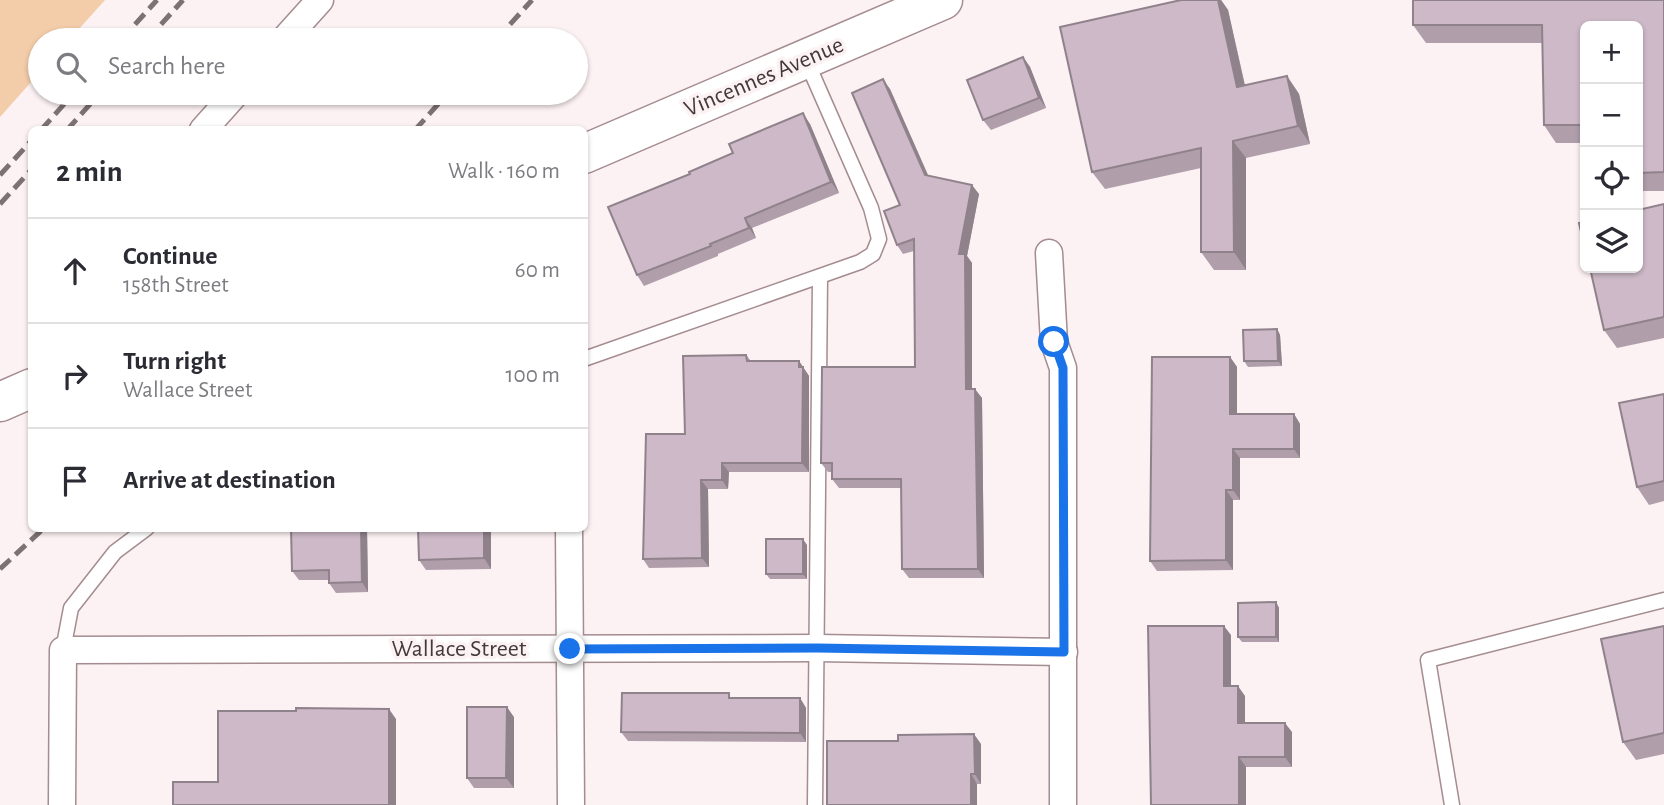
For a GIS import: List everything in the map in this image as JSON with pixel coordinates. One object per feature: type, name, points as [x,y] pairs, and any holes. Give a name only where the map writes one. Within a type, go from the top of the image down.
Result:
[{"type":"street","points":[[295,28],[320,0]]},
{"type":"street","name":"Vincennes Avenue","points":[[588,152],[943,0]]},
{"type":"street","points":[[207,126],[225,105]]},
{"type":"street","points":[[1049,253],[1054,342],[1063,368],[1063,805]]},
{"type":"street","points":[[0,402],[28,390]]},
{"type":"street","points":[[569,532],[570,805]]},
{"type":"street","name":"Wallace Street","points":[[64,650],[817,648],[1064,652]]},
{"type":"street","points":[[62,805],[64,650]]},
{"type":"lane","points":[[588,358],[820,277],[860,262],[873,254],[879,239],[871,208],[806,59]]},
{"type":"lane","points":[[815,805],[820,277]]},
{"type":"lane","points":[[64,650],[71,608],[115,552],[142,532]]},
{"type":"lane","points":[[1452,805],[1428,660],[1664,600]]},
{"type":"shaded area","points":[[0,0],[105,0],[80,28],[28,28],[28,86],[0,117]]},
{"type":"building","points":[[1181,0],[1218,0],[1237,87],[1287,76],[1298,126],[1233,141],[1234,252],[1201,252],[1201,148],[1092,172],[1060,27]]},
{"type":"building","points":[[1413,0],[1664,0],[1664,172],[1643,173],[1643,21],[1580,21],[1580,125],[1544,125],[1542,25],[1413,25]]},
{"type":"building","points":[[1023,57],[1039,98],[983,120],[967,80]]},
{"type":"building","points":[[883,79],[925,175],[972,185],[959,254],[965,254],[966,389],[975,389],[978,569],[902,569],[901,479],[832,479],[832,463],[821,463],[822,367],[915,367],[914,239],[897,245],[884,211],[900,205],[852,93]]},
{"type":"building","points":[[803,113],[831,182],[745,218],[749,228],[637,275],[608,207],[690,174],[689,172],[733,153],[729,144]]},
{"type":"building","points":[[1664,204],[1664,317],[1604,330],[1591,273],[1643,273],[1643,209]]},
{"type":"building","points":[[1277,329],[1278,361],[1244,361],[1243,330]]},
{"type":"building","points":[[746,355],[747,361],[799,361],[799,367],[803,367],[802,463],[722,463],[722,480],[701,480],[702,558],[643,559],[646,434],[685,434],[683,356]]},
{"type":"building","points":[[1152,357],[1230,357],[1230,414],[1294,414],[1294,449],[1233,449],[1233,490],[1226,490],[1226,560],[1150,561]]},
{"type":"building","points":[[1664,394],[1664,481],[1637,487],[1619,403]]},
{"type":"building","points":[[291,532],[361,532],[362,582],[329,583],[329,570],[292,571]]},
{"type":"building","points":[[418,532],[484,532],[484,558],[419,560]]},
{"type":"building","points":[[766,539],[803,539],[803,574],[766,574]]},
{"type":"building","points":[[1276,602],[1276,637],[1238,637],[1238,603]]},
{"type":"building","points":[[1148,626],[1224,626],[1224,686],[1238,686],[1238,723],[1285,723],[1285,757],[1239,757],[1239,805],[1151,805]]},
{"type":"building","points":[[1664,626],[1664,733],[1623,742],[1601,639]]},
{"type":"building","points":[[622,693],[729,693],[729,698],[800,698],[800,733],[621,732]]},
{"type":"building","points":[[467,707],[507,707],[506,778],[467,778]]},
{"type":"building","points":[[296,708],[389,709],[389,805],[173,805],[173,782],[218,782],[218,711],[296,711]]},
{"type":"building","points":[[974,734],[975,774],[971,774],[971,805],[827,805],[827,741],[898,741],[898,735]]},
{"type":"railway","points":[[132,28],[157,0]]},
{"type":"railway","points":[[158,28],[183,0]]},
{"type":"railway","points":[[507,28],[532,0]]},
{"type":"railway","points":[[45,126],[63,105]]},
{"type":"railway","points":[[71,126],[89,105]]},
{"type":"railway","points":[[419,126],[437,105]]},
{"type":"railway","points":[[0,175],[28,144]]},
{"type":"railway","points":[[0,204],[28,173]]},
{"type":"railway","points":[[0,569],[40,532]]},
{"type":"route","points":[[570,649],[817,648],[1064,652],[1063,368],[1054,342]]}]
